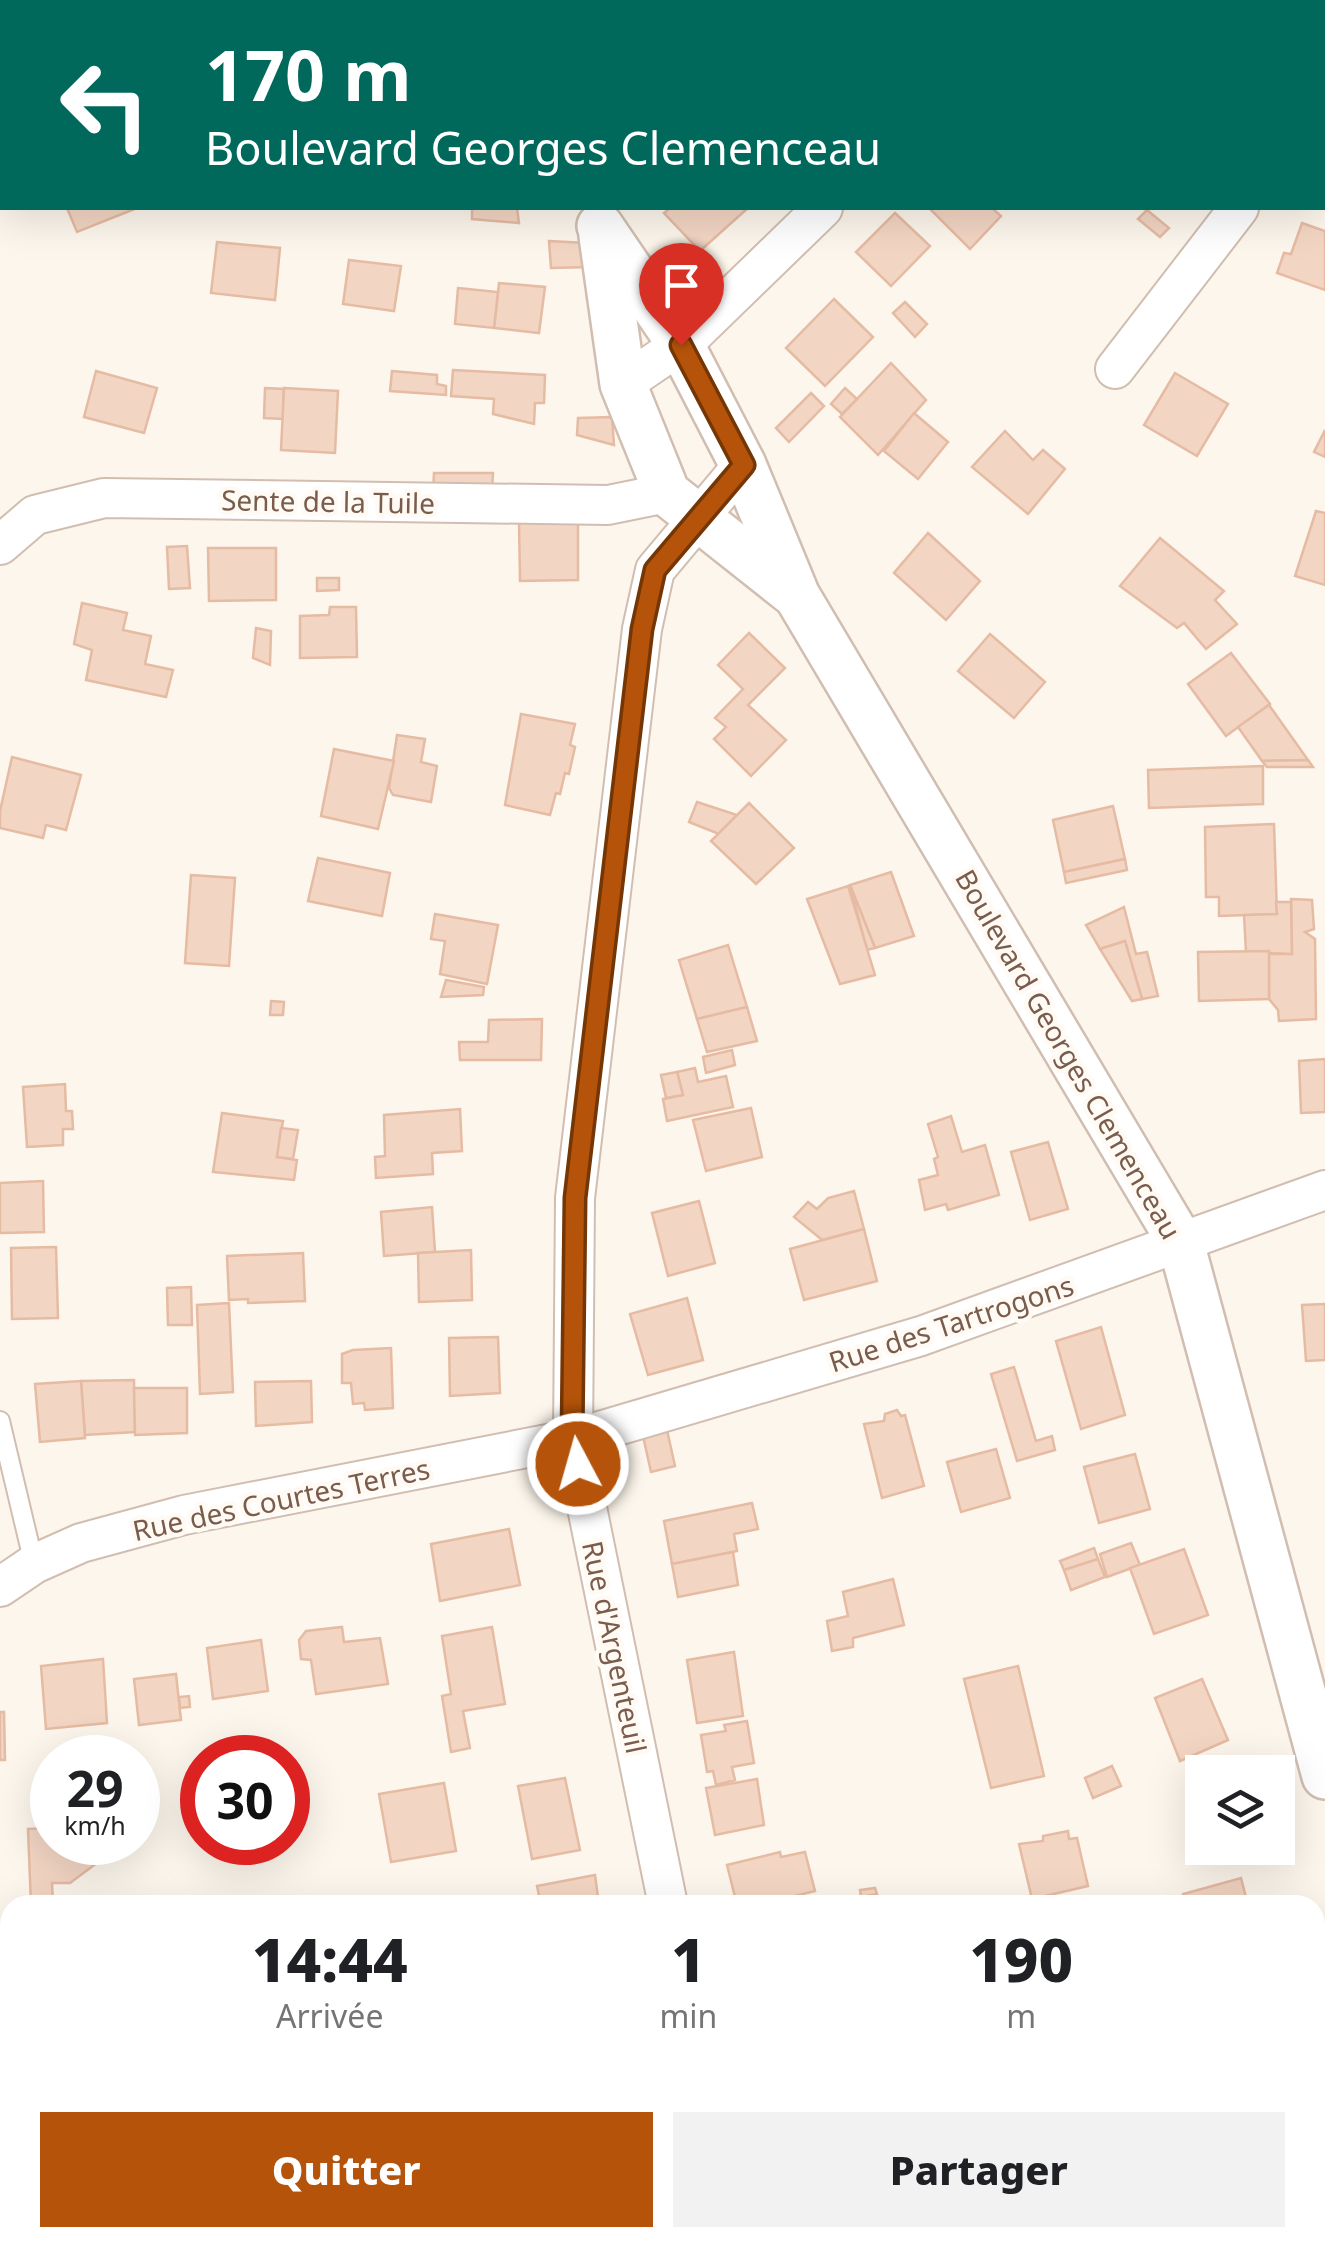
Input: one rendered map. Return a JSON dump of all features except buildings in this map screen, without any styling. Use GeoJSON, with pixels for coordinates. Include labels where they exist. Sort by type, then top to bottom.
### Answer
{"type":"FeatureCollection","features":[{"type":"Feature","properties":{"kind":"street"},"geometry":{"type":"LineString","coordinates":[[623,384],[681,345],[821,210]]}},
{"type":"Feature","properties":{"kind":"street"},"geometry":{"type":"LineString","coordinates":[[1116,369],[1236,210]]}},
{"type":"Feature","properties":{"kind":"street","name":"Boulevard Georges Clemenceau"},"geometry":{"type":"LineString","coordinates":[[597,217],[681,345],[744,465],[797,596],[1166,1248],[1325,1776]]}},
{"type":"Feature","properties":{"kind":"street","name":"Boulevard Georges Clemenceau"},"geometry":{"type":"LineString","coordinates":[[597,217],[623,384],[683,505],[797,596]]}},
{"type":"Feature","properties":{"kind":"street","name":"Rue d'Argenteuil"},"geometry":{"type":"LineString","coordinates":[[666,1895],[572,1439],[575,1198],[642,629],[655,570],[683,505],[744,465]]}},
{"type":"Feature","properties":{"kind":"street","name":"Sente de la Tuile"},"geometry":{"type":"LineString","coordinates":[[0,544],[35,515],[104,498],[683,505]]}},
{"type":"Feature","properties":{"kind":"street","name":"Rue des Tartrogons"},"geometry":{"type":"LineString","coordinates":[[572,1439],[921,1336],[1325,1190]]}},
{"type":"Feature","properties":{"kind":"street","name":"Rue des Courtes Terres"},"geometry":{"type":"LineString","coordinates":[[0,1587],[34,1564],[82,1544],[184,1515],[572,1439]]}},
{"type":"Feature","properties":{"kind":"lane"},"geometry":{"type":"LineString","coordinates":[[0,1421],[34,1564]]}},
{"type":"Feature","properties":{"kind":"route"},"geometry":{"type":"LineString","coordinates":[[578,1464],[572,1439],[575,1198],[642,629],[655,570],[744,465],[681,345]]}}]}
